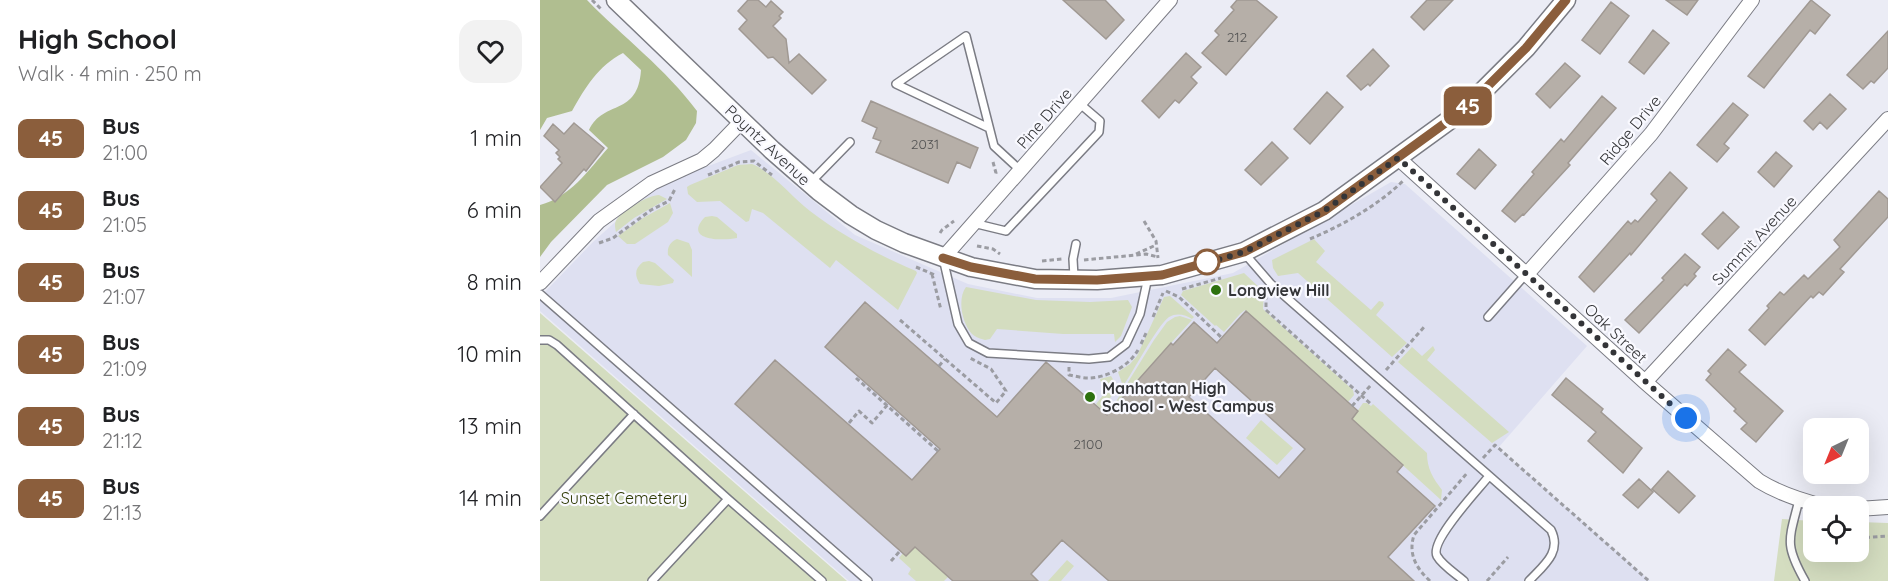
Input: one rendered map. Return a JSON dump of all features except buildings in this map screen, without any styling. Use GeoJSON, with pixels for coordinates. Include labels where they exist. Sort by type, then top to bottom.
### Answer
{"type":"FeatureCollection","features":[{"type":"Feature","properties":{"kind":"street","name":"Poyntz Avenue"},"geometry":{"type":"LineString","coordinates":[[616,0],[742,121],[810,183],[851,215],[904,243],[971,267],[1035,279],[1074,280],[1162,275],[1244,252],[1324,211],[1466,108],[1526,48],[1566,0]]}},
{"type":"Feature","properties":{"kind":"street","name":"Ridge Drive"},"geometry":{"type":"LineString","coordinates":[[1527,274],[1651,134],[1752,0]]}},
{"type":"Feature","properties":{"kind":"street","name":"Pine Drive"},"geometry":{"type":"LineString","coordinates":[[943,258],[1165,2]]}},
{"type":"Feature","properties":{"kind":"street","name":"Summit Avenue"},"geometry":{"type":"LineString","coordinates":[[1645,382],[1888,119]]}},
{"type":"Feature","properties":{"kind":"street"},"geometry":{"type":"LineString","coordinates":[[540,283],[599,221],[652,183],[702,160],[742,121]]}},
{"type":"Feature","properties":{"kind":"street","name":"Oak Street"},"geometry":{"type":"LineString","coordinates":[[1398,158],[1645,382],[1759,481],[1774,490],[1803,501]]}},
{"type":"Feature","properties":{"kind":"street"},"geometry":{"type":"LineString","coordinates":[[1869,508],[1888,507]]}},
{"type":"Feature","properties":{"kind":"lane"},"geometry":{"type":"LineString","coordinates":[[989,128],[896,84],[966,36],[989,128],[993,146],[1020,170]]}},
{"type":"Feature","properties":{"kind":"lane"},"geometry":{"type":"LineString","coordinates":[[973,223],[1006,231],[1099,132],[1100,121],[1079,103]]}},
{"type":"Feature","properties":{"kind":"lane"},"geometry":{"type":"LineString","coordinates":[[810,183],[850,142]]}},
{"type":"Feature","properties":{"kind":"lane"},"geometry":{"type":"LineString","coordinates":[[1074,280],[1073,259],[1076,244]]}},
{"type":"Feature","properties":{"kind":"lane"},"geometry":{"type":"LineString","coordinates":[[1244,252],[1270,284],[1551,530],[1556,541],[1554,551],[1529,581]]}},
{"type":"Feature","properties":{"kind":"lane"},"geometry":{"type":"LineString","coordinates":[[943,258],[958,324],[969,343],[988,353],[1089,359],[1109,357],[1126,344],[1140,314],[1148,277]]}},
{"type":"Feature","properties":{"kind":"lane"},"geometry":{"type":"LineString","coordinates":[[1488,317],[1527,274]]}},
{"type":"Feature","properties":{"kind":"lane"},"geometry":{"type":"LineString","coordinates":[[540,294],[868,581]]}},
{"type":"Feature","properties":{"kind":"lane"},"geometry":{"type":"LineString","coordinates":[[540,340],[549,340],[557,345],[728,500],[822,581]]}},
{"type":"Feature","properties":{"kind":"lane"},"geometry":{"type":"LineString","coordinates":[[540,516],[634,414]]}},
{"type":"Feature","properties":{"kind":"lane"},"geometry":{"type":"LineString","coordinates":[[1464,581],[1437,556],[1435,549],[1438,541],[1489,476]]}},
{"type":"Feature","properties":{"kind":"lane"},"geometry":{"type":"LineString","coordinates":[[652,581],[728,500]]}},
{"type":"Feature","properties":{"kind":"lane"},"geometry":{"type":"LineString","coordinates":[[1799,500],[1790,534],[1789,548],[1805,581]]}},
{"type":"Feature","properties":{"kind":"path"},"geometry":{"type":"LineString","coordinates":[[992,159],[996,172],[993,181]]}},
{"type":"Feature","properties":{"kind":"path"},"geometry":{"type":"LineString","coordinates":[[702,178],[739,162],[754,161]]}},
{"type":"Feature","properties":{"kind":"path"},"geometry":{"type":"LineString","coordinates":[[598,244],[613,238],[651,210],[669,201],[675,189],[684,185]]}},
{"type":"Feature","properties":{"kind":"path"},"geometry":{"type":"LineString","coordinates":[[940,233],[959,218]]}},
{"type":"Feature","properties":{"kind":"path"},"geometry":{"type":"LineString","coordinates":[[1144,221],[1156,245],[1158,258]]}},
{"type":"Feature","properties":{"kind":"path"},"geometry":{"type":"LineString","coordinates":[[1133,255],[1156,245]]}},
{"type":"Feature","properties":{"kind":"path"},"geometry":{"type":"LineString","coordinates":[[932,274],[943,317]]}},
{"type":"Feature","properties":{"kind":"path"},"geometry":{"type":"LineString","coordinates":[[1222,338],[1179,297],[1166,292],[1225,277]]}},
{"type":"Feature","properties":{"kind":"path"},"geometry":{"type":"LineString","coordinates":[[1265,290],[1266,310],[1371,404]]}},
{"type":"Feature","properties":{"kind":"path"},"geometry":{"type":"LineString","coordinates":[[900,320],[996,403],[1006,391],[991,369],[973,361],[965,354]]}},
{"type":"Feature","properties":{"kind":"path"},"geometry":{"type":"LineString","coordinates":[[1399,356],[1425,326]]}},
{"type":"Feature","properties":{"kind":"path"},"geometry":{"type":"LineString","coordinates":[[939,366],[945,359]]}},
{"type":"Feature","properties":{"kind":"path"},"geometry":{"type":"LineString","coordinates":[[856,378],[938,451]]}},
{"type":"Feature","properties":{"kind":"path"},"geometry":{"type":"LineString","coordinates":[[849,423],[859,411],[872,423],[888,405]]}},
{"type":"Feature","properties":{"kind":"path"},"geometry":{"type":"LineString","coordinates":[[1869,537],[1888,536]]}},
{"type":"Feature","properties":{"kind":"path"},"geometry":{"type":"LineString","coordinates":[[891,561],[900,551]]}},
{"type":"Feature","properties":{"kind":"path"},"geometry":{"type":"LineString","coordinates":[[1487,581],[1508,557]]}},
{"type":"Feature","properties":{"kind":"shaded area","name":"Manhattan High School - West Campus"},"geometry":{"type":"Polygon","coordinates":[[[751,150],[855,235],[968,284],[1037,298],[1111,298],[1233,273],[1391,182],[1405,184],[1587,346],[1498,448],[1650,581],[849,581],[540,311],[540,297],[593,242],[655,186],[751,150]]]}},
{"type":"Feature","properties":{"kind":"green space"},"geometry":{"type":"Polygon","coordinates":[[[540,0],[587,0],[658,67],[697,111],[696,123],[686,140],[663,157],[607,185],[551,242],[540,257],[540,205],[569,190],[608,148],[589,130],[595,120],[634,95],[639,85],[641,70],[623,53],[614,58],[587,86],[572,111],[547,118],[540,130],[540,0]]]}},
{"type":"Feature","properties":{"kind":"green space"},"geometry":{"type":"Polygon","coordinates":[[[752,164],[767,172],[810,211],[835,229],[874,252],[916,271],[898,310],[836,260],[830,268],[763,213],[752,209],[749,221],[746,222],[720,201],[697,202],[688,194],[687,187],[690,185],[738,165],[752,164]]]}},
{"type":"Feature","properties":{"kind":"green space"},"geometry":{"type":"Polygon","coordinates":[[[659,195],[667,199],[634,218],[616,232],[615,222],[620,215],[643,200],[659,195]]]}},
{"type":"Feature","properties":{"kind":"green space"},"geometry":{"type":"Polygon","coordinates":[[[670,203],[673,213],[668,222],[635,244],[627,244],[618,236],[643,218],[670,203]]]}},
{"type":"Feature","properties":{"kind":"green space"},"geometry":{"type":"Polygon","coordinates":[[[705,217],[717,217],[737,234],[737,238],[715,239],[701,235],[698,231],[699,225],[705,217]]]}},
{"type":"Feature","properties":{"kind":"green space"},"geometry":{"type":"Polygon","coordinates":[[[677,239],[689,243],[692,250],[692,277],[668,255],[670,245],[677,239]]]}},
{"type":"Feature","properties":{"kind":"green space"},"geometry":{"type":"Polygon","coordinates":[[[1314,239],[1325,251],[1316,262],[1371,310],[1379,301],[1383,302],[1384,305],[1376,315],[1407,343],[1392,357],[1298,273],[1278,276],[1273,268],[1272,260],[1314,239]]]}},
{"type":"Feature","properties":{"kind":"green space"},"geometry":{"type":"Polygon","coordinates":[[[643,262],[655,263],[674,280],[673,283],[659,286],[640,284],[636,275],[637,269],[643,262]]]}},
{"type":"Feature","properties":{"kind":"green space"},"geometry":{"type":"Polygon","coordinates":[[[1244,273],[1264,292],[1263,309],[1353,390],[1354,395],[1348,402],[1245,310],[1224,332],[1181,295],[1183,291],[1244,273]]]}},
{"type":"Feature","properties":{"kind":"green space"},"geometry":{"type":"Polygon","coordinates":[[[966,287],[1036,300],[1090,302],[1128,300],[1132,307],[1121,336],[1115,342],[1114,334],[1063,334],[997,329],[990,339],[985,340],[972,334],[963,317],[961,304],[966,287]]]}},
{"type":"Feature","properties":{"kind":"green space"},"geometry":{"type":"Polygon","coordinates":[[[1170,296],[1194,317],[1192,319],[1178,314],[1169,317],[1158,330],[1123,386],[1118,372],[1137,356],[1164,297],[1170,296]]]}},
{"type":"Feature","properties":{"kind":"green space","name":"Sunset Cemetery"},"geometry":{"type":"Polygon","coordinates":[[[540,313],[847,581],[540,581],[540,313]]]}},
{"type":"Feature","properties":{"kind":"green space"},"geometry":{"type":"Polygon","coordinates":[[[1180,316],[1192,320],[1112,408],[1167,322],[1180,316]]]}},
{"type":"Feature","properties":{"kind":"green space"},"geometry":{"type":"Polygon","coordinates":[[[1433,346],[1435,350],[1427,360],[1509,432],[1492,443],[1398,362],[1412,347],[1422,356],[1433,346]]]}},
{"type":"Feature","properties":{"kind":"green space"},"geometry":{"type":"Polygon","coordinates":[[[1111,376],[1117,386],[1103,411],[1096,404],[1104,394],[1100,379],[1111,376]]]}},
{"type":"Feature","properties":{"kind":"green space"},"geometry":{"type":"Polygon","coordinates":[[[1363,403],[1371,406],[1373,404],[1427,453],[1431,473],[1442,490],[1441,500],[1352,419],[1363,403]]]}},
{"type":"Feature","properties":{"kind":"green space"},"geometry":{"type":"Polygon","coordinates":[[[1261,420],[1293,448],[1277,465],[1246,438],[1261,420]]]}},
{"type":"Feature","properties":{"kind":"green space"},"geometry":{"type":"Polygon","coordinates":[[[1782,519],[1803,520],[1803,562],[1869,562],[1869,522],[1888,523],[1888,581],[1774,581],[1782,519]]]}},
{"type":"Feature","properties":{"kind":"green space"},"geometry":{"type":"Polygon","coordinates":[[[915,547],[948,577],[944,581],[916,581],[908,574],[911,569],[899,558],[903,553],[906,556],[915,547]]]}},
{"type":"Feature","properties":{"kind":"green space"},"geometry":{"type":"Polygon","coordinates":[[[1067,560],[1074,566],[1061,581],[1048,581],[1067,560]]]}},
{"type":"Feature","properties":{"kind":"bus line","name":"45"},"geometry":{"type":"LineString","coordinates":[[943,258],[971,267],[1035,279],[1097,280],[1162,275],[1244,252],[1324,211],[1466,108],[1526,48],[1566,0]]}},
{"type":"Feature","properties":{"kind":"place","name":"Longview Hill"},"geometry":{"type":"Point","coordinates":[1216,290]}},
{"type":"Feature","properties":{"kind":"place","name":"Manhattan High School - West Campus"},"geometry":{"type":"Point","coordinates":[1090,397]}},
{"type":"Feature","properties":{"kind":"route"},"geometry":{"type":"LineString","coordinates":[[1207,262],[1203,264],[1244,252],[1324,211],[1398,158],[1686,418]]}}]}
